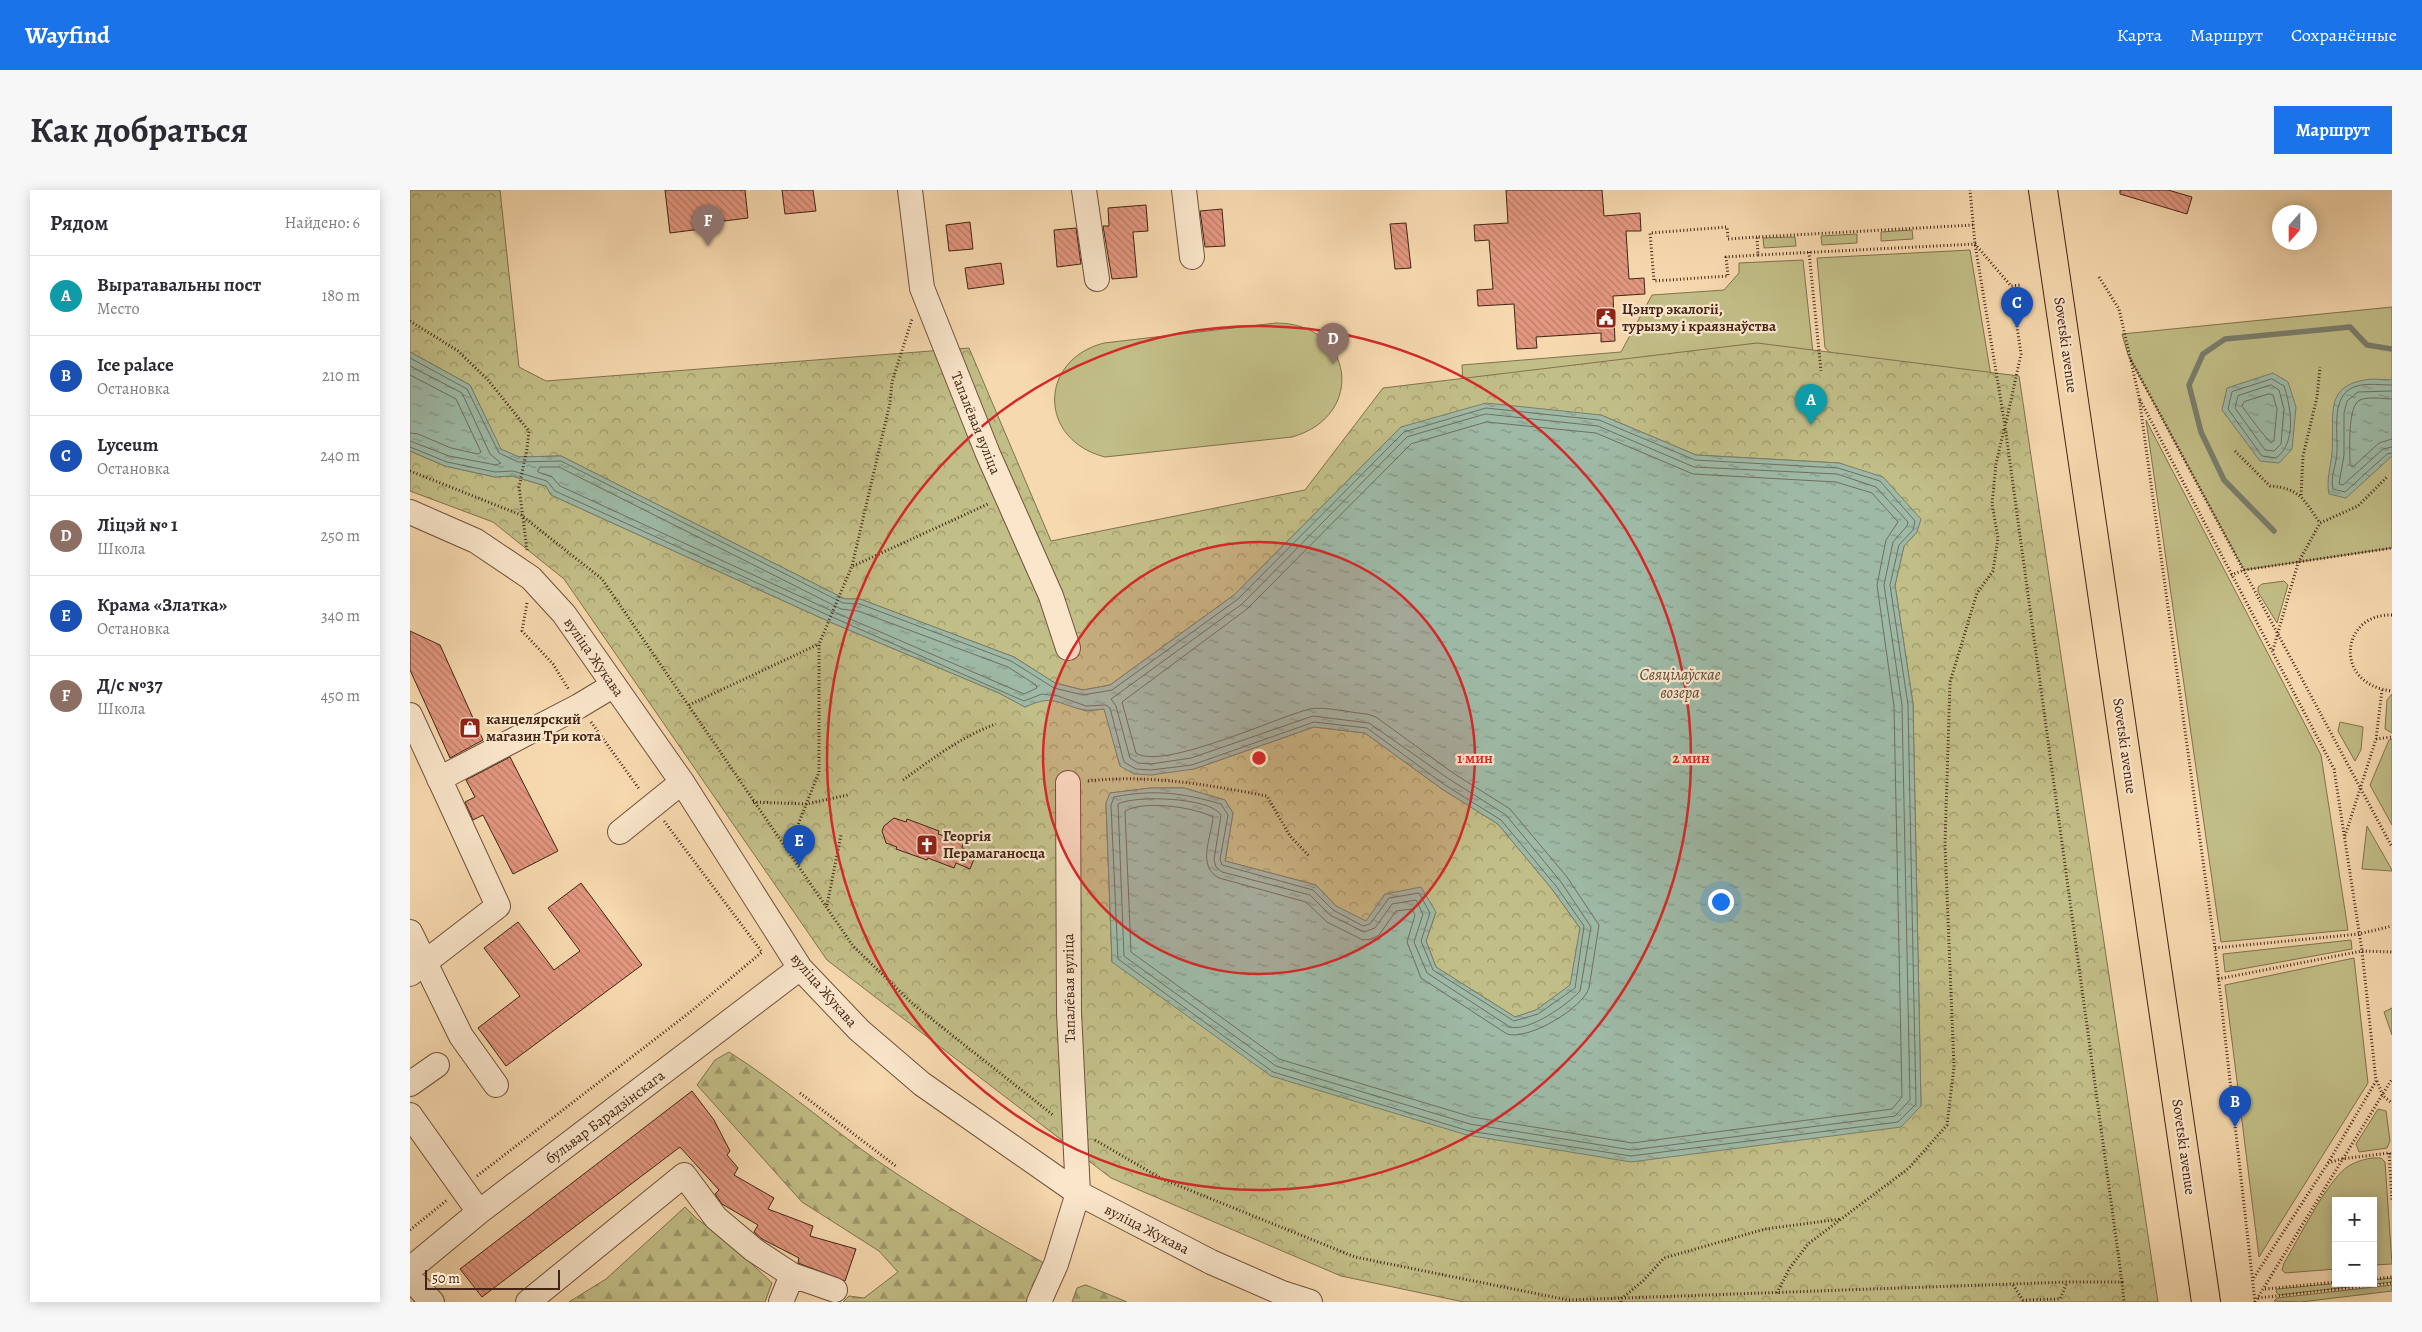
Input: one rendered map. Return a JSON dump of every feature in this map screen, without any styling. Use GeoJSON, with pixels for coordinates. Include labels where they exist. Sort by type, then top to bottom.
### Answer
{"type":"FeatureCollection","features":[{"type":"Feature","properties":{"kind":"main road","name":"Sovetski avenue"},"geometry":{"type":"LineString","coordinates":[[2043,190],[2206,1302]]}},
{"type":"Feature","properties":{"kind":"street","name":"Тапалёвая вуліца"},"geometry":{"type":"LineString","coordinates":[[910,190],[922,288],[1007,495],[1051,596],[1068,648]]}},
{"type":"Feature","properties":{"kind":"street"},"geometry":{"type":"LineString","coordinates":[[1084,190],[1097,279]]}},
{"type":"Feature","properties":{"kind":"street"},"geometry":{"type":"LineString","coordinates":[[1184,190],[1192,257]]}},
{"type":"Feature","properties":{"kind":"street","name":"вуліца Жукава"},"geometry":{"type":"LineString","coordinates":[[410,512],[476,542],[532,578],[564,614],[682,782],[800,968],[859,1030],[922,1084],[1078,1193],[1211,1262],[1282,1293],[1310,1302]]}},
{"type":"Feature","properties":{"kind":"street"},"geometry":{"type":"LineString","coordinates":[[439,779],[579,706],[614,685]]}},
{"type":"Feature","properties":{"kind":"street"},"geometry":{"type":"LineString","coordinates":[[410,715],[498,906],[417,969]]}},
{"type":"Feature","properties":{"kind":"street"},"geometry":{"type":"LineString","coordinates":[[620,832],[682,782]]}},
{"type":"Feature","properties":{"kind":"street","name":"Тапалёвая вуліца"},"geometry":{"type":"LineString","coordinates":[[1039,1302],[1056,1264],[1078,1193],[1069,1013],[1068,783]]}},
{"type":"Feature","properties":{"kind":"street"},"geometry":{"type":"LineString","coordinates":[[410,932],[417,969],[496,1085]]}},
{"type":"Feature","properties":{"kind":"street","name":"бульвар Барадзінскага"},"geometry":{"type":"LineString","coordinates":[[410,1269],[479,1212],[800,968]]}},
{"type":"Feature","properties":{"kind":"street"},"geometry":{"type":"LineString","coordinates":[[410,1084],[437,1065]]}},
{"type":"Feature","properties":{"kind":"street"},"geometry":{"type":"LineString","coordinates":[[410,1115],[479,1212]]}},
{"type":"Feature","properties":{"kind":"street"},"geometry":{"type":"LineString","coordinates":[[528,1302],[684,1175],[716,1218],[754,1250],[792,1275],[835,1290]]}},
{"type":"Feature","properties":{"kind":"street"},"geometry":{"type":"LineString","coordinates":[[781,1302],[792,1275]]}},
{"type":"Feature","properties":{"kind":"street"},"geometry":{"type":"LineString","coordinates":[[410,1278],[432,1302]]}},
{"type":"Feature","properties":{"kind":"path"},"geometry":{"type":"LineString","coordinates":[[1970,190],[1975,244],[2005,426],[2124,1302]]}},
{"type":"Feature","properties":{"kind":"path"},"geometry":{"type":"LineString","coordinates":[[1973,225],[1728,239],[1727,227],[1650,233],[1654,281],[1728,276],[1726,257],[1975,244]]}},
{"type":"Feature","properties":{"kind":"path"},"geometry":{"type":"LineString","coordinates":[[1757,237],[1758,255]]}},
{"type":"Feature","properties":{"kind":"path"},"geometry":{"type":"LineString","coordinates":[[1777,1293],[1789,1269],[1808,1244],[1909,1168],[1947,1126],[1954,1067],[1944,844],[1950,682],[1977,592],[1993,571],[1998,538],[1992,504],[1996,464],[2021,354],[2011,286],[1975,244]]}},
{"type":"Feature","properties":{"kind":"path"},"geometry":{"type":"LineString","coordinates":[[1809,252],[1821,371]]}},
{"type":"Feature","properties":{"kind":"path"},"geometry":{"type":"LineString","coordinates":[[2099,277],[2119,309],[2138,397],[2215,948],[2255,1302],[2392,1079]]}},
{"type":"Feature","properties":{"kind":"path"},"geometry":{"type":"LineString","coordinates":[[2011,286],[2020,285]]}},
{"type":"Feature","properties":{"kind":"path"},"geometry":{"type":"LineString","coordinates":[[788,850],[820,772],[819,644],[852,566],[890,403],[892,382],[922,288]]}},
{"type":"Feature","properties":{"kind":"path"},"geometry":{"type":"LineString","coordinates":[[410,321],[458,351],[488,380],[529,431],[519,487]]}},
{"type":"Feature","properties":{"kind":"path"},"geometry":{"type":"LineString","coordinates":[[2128,355],[2392,847]]}},
{"type":"Feature","properties":{"kind":"path"},"geometry":{"type":"LineString","coordinates":[[2300,495],[2303,456],[2317,397],[2320,368]]}},
{"type":"Feature","properties":{"kind":"path"},"geometry":{"type":"LineString","coordinates":[[2138,397],[2334,769],[2362,951],[2376,1081],[2383,1096],[2392,1103]]}},
{"type":"Feature","properties":{"kind":"path"},"geometry":{"type":"LineString","coordinates":[[2235,451],[2270,486],[2286,487],[2300,495],[2320,523]]}},
{"type":"Feature","properties":{"kind":"path"},"geometry":{"type":"LineString","coordinates":[[410,471],[521,515],[602,579],[853,946],[914,1005],[1046,1111],[1162,1179],[1355,1258],[1568,1300],[1621,1300],[2067,1282],[2122,1282]]}},
{"type":"Feature","properties":{"kind":"path"},"geometry":{"type":"LineString","coordinates":[[2272,651],[2298,563],[2320,523],[2358,506],[2388,476]]}},
{"type":"Feature","properties":{"kind":"path"},"geometry":{"type":"LineString","coordinates":[[852,566],[1007,495]]}},
{"type":"Feature","properties":{"kind":"path"},"geometry":{"type":"LineString","coordinates":[[2231,575],[2244,570],[2392,548]]}},
{"type":"Feature","properties":{"kind":"path"},"geometry":{"type":"LineString","coordinates":[[2392,615],[2382,615],[2366,621],[2355,634],[2350,647],[2351,661],[2356,674],[2366,684],[2382,690],[2392,691]]}},
{"type":"Feature","properties":{"kind":"path"},"geometry":{"type":"LineString","coordinates":[[689,706],[819,644]]}},
{"type":"Feature","properties":{"kind":"path"},"geometry":{"type":"LineString","coordinates":[[2345,836],[2376,739],[2382,690]]}},
{"type":"Feature","properties":{"kind":"path"},"geometry":{"type":"LineString","coordinates":[[903,780],[948,749],[982,729],[996,724]]}},
{"type":"Feature","properties":{"kind":"path"},"geometry":{"type":"LineString","coordinates":[[2376,739],[2392,737]]}},
{"type":"Feature","properties":{"kind":"path"},"geometry":{"type":"LineString","coordinates":[[1068,783],[1121,779],[1209,785],[1267,796],[1290,836],[1309,856]]}},
{"type":"Feature","properties":{"kind":"path"},"geometry":{"type":"LineString","coordinates":[[753,802],[806,804],[848,795]]}},
{"type":"Feature","properties":{"kind":"path"},"geometry":{"type":"LineString","coordinates":[[827,906],[841,835]]}},
{"type":"Feature","properties":{"kind":"path"},"geometry":{"type":"LineString","coordinates":[[2215,948],[2359,934],[2392,926]]}},
{"type":"Feature","properties":{"kind":"path"},"geometry":{"type":"LineString","coordinates":[[2218,979],[2362,951],[2392,952]]}},
{"type":"Feature","properties":{"kind":"path"},"geometry":{"type":"LineString","coordinates":[[410,1230],[689,1013],[762,952]]}},
{"type":"Feature","properties":{"kind":"path"},"geometry":{"type":"LineString","coordinates":[[2253,1280],[2328,1163],[2376,1081]]}},
{"type":"Feature","properties":{"kind":"path"},"geometry":{"type":"LineString","coordinates":[[800,1093],[897,1166]]}},
{"type":"Feature","properties":{"kind":"path"},"geometry":{"type":"LineString","coordinates":[[2328,1163],[2342,1159],[2390,1154],[2392,1200]]}},
{"type":"Feature","properties":{"kind":"path"},"geometry":{"type":"LineString","coordinates":[[1621,1300],[1643,1281],[1664,1258],[1765,1228],[1841,1220]]}},
{"type":"Feature","properties":{"kind":"path"},"geometry":{"type":"LineString","coordinates":[[2377,1278],[2392,1277]]}},
{"type":"Feature","properties":{"kind":"path"},"geometry":{"type":"LineString","coordinates":[[2012,1284],[2023,1300],[2060,1299],[2067,1282]]}},
{"type":"Feature","properties":{"kind":"path"},"geometry":{"type":"LineString","coordinates":[[2264,1289],[2332,1282]]}},
{"type":"Feature","properties":{"kind":"path"},"geometry":{"type":"LineString","coordinates":[[2258,1298],[2392,1283]]}},
{"type":"Feature","properties":{"kind":"green space"},"geometry":{"type":"Polygon","coordinates":[[[410,190],[500,190],[519,367],[546,381],[969,348],[1051,541],[1305,490],[1383,388],[1757,343],[2019,376],[2158,1302],[1464,1302],[1341,1276],[1111,1178],[827,960],[564,579],[493,522],[410,491],[410,451],[445,466],[495,477],[512,476],[546,486],[551,495],[830,622],[999,693],[1025,707],[1042,699],[1056,701],[1086,711],[1105,709],[1120,766],[1194,769],[1314,727],[1365,733],[1442,789],[1498,824],[1552,889],[1580,928],[1571,985],[1536,1010],[1515,1017],[1436,967],[1426,941],[1436,912],[1385,894],[1366,922],[1336,906],[1316,885],[1225,861],[1233,813],[1225,800],[1184,788],[1151,788],[1110,793],[1106,804],[1112,962],[1921,1106],[1913,704],[1895,585],[1904,546],[1917,532],[1839,463],[1696,455],[1601,415],[1401,427],[1234,595],[1110,685],[1083,690],[1055,683],[1014,657],[860,599],[845,599],[561,456],[519,457],[500,449],[470,385],[410,352],[410,190]]]}},
{"type":"Feature","properties":{"kind":"green space"},"geometry":{"type":"Polygon","coordinates":[[[1912,230],[1913,239],[1881,241],[1881,232],[1912,230]]]}},
{"type":"Feature","properties":{"kind":"green space"},"geometry":{"type":"Polygon","coordinates":[[[1857,234],[1857,243],[1822,245],[1821,236],[1857,234]]]}},
{"type":"Feature","properties":{"kind":"green space"},"geometry":{"type":"Polygon","coordinates":[[[1795,237],[1796,246],[1764,248],[1763,238],[1795,237]]]}},
{"type":"Feature","properties":{"kind":"green space"},"geometry":{"type":"Polygon","coordinates":[[[1970,250],[1998,418],[1843,364],[1825,348],[1817,258],[1970,250]]]}},
{"type":"Feature","properties":{"kind":"green space"},"geometry":{"type":"Polygon","coordinates":[[[1803,260],[1813,353],[1463,385],[1462,365],[1621,352],[1652,295],[1724,290],[1739,273],[1739,263],[1803,260]]]}},
{"type":"Feature","properties":{"kind":"green space"},"geometry":{"type":"Polygon","coordinates":[[[2392,307],[2392,548],[2244,570],[2128,355],[2122,334],[2392,307]]]}},
{"type":"Feature","properties":{"kind":"green space"},"geometry":{"type":"Polygon","coordinates":[[[1276,323],[1302,327],[1322,338],[1335,354],[1341,372],[1340,392],[1332,410],[1316,426],[1292,437],[1105,457],[1083,448],[1067,434],[1058,418],[1055,400],[1058,382],[1067,366],[1082,352],[1104,343],[1276,323]]]}},
{"type":"Feature","properties":{"kind":"green space"},"geometry":{"type":"Polygon","coordinates":[[[2146,420],[2321,755],[2348,930],[2221,942],[2146,420]]]}},
{"type":"Feature","properties":{"kind":"green space"},"geometry":{"type":"Polygon","coordinates":[[[2284,581],[2288,585],[2277,623],[2258,592],[2258,587],[2262,584],[2284,581]]]}},
{"type":"Feature","properties":{"kind":"green space"},"geometry":{"type":"Polygon","coordinates":[[[2392,694],[2392,733],[2385,729],[2387,700],[2392,694]]]}},
{"type":"Feature","properties":{"kind":"green space"},"geometry":{"type":"Polygon","coordinates":[[[2340,722],[2363,727],[2361,750],[2355,761],[2338,731],[2340,722]]]}},
{"type":"Feature","properties":{"kind":"green space"},"geometry":{"type":"Polygon","coordinates":[[[2392,739],[2392,825],[2370,785],[2389,740],[2392,739]]]}},
{"type":"Feature","properties":{"kind":"green space"},"geometry":{"type":"Polygon","coordinates":[[[2367,826],[2392,870],[2392,871],[2362,869],[2367,826]]]}},
{"type":"Feature","properties":{"kind":"green space"},"geometry":{"type":"Polygon","coordinates":[[[2351,940],[2352,949],[2225,972],[2223,954],[2351,940]]]}},
{"type":"Feature","properties":{"kind":"green space"},"geometry":{"type":"Polygon","coordinates":[[[2354,958],[2368,1083],[2259,1257],[2225,985],[2354,958]]]}},
{"type":"Feature","properties":{"kind":"green space"},"geometry":{"type":"Polygon","coordinates":[[[2392,1008],[2392,1035],[2384,1012],[2392,1008]]]}},
{"type":"Feature","properties":{"kind":"green space"},"geometry":{"type":"Polygon","coordinates":[[[729,1052],[882,1164],[1008,1243],[1051,1267],[1034,1302],[843,1302],[849,1296],[864,1298],[898,1272],[879,1251],[802,1202],[697,1085],[715,1060],[729,1052]]]}},
{"type":"Feature","properties":{"kind":"green space"},"geometry":{"type":"Polygon","coordinates":[[[2378,1109],[2386,1111],[2390,1141],[2387,1148],[2359,1152],[2356,1144],[2378,1109]]]}},
{"type":"Feature","properties":{"kind":"green space"},"geometry":{"type":"Polygon","coordinates":[[[2371,1158],[2381,1158],[2385,1162],[2392,1264],[2377,1265],[2377,1197],[2332,1197],[2332,1269],[2285,1273],[2282,1270],[2284,1263],[2330,1186],[2346,1168],[2371,1158]]]}},
{"type":"Feature","properties":{"kind":"green space"},"geometry":{"type":"Polygon","coordinates":[[[685,1207],[696,1218],[735,1248],[772,1283],[765,1302],[569,1302],[606,1279],[685,1207]]]}},
{"type":"Feature","properties":{"kind":"green space"},"geometry":{"type":"Polygon","coordinates":[[[2392,1278],[2392,1282],[2377,1284],[2377,1280],[2392,1278]]]}},
{"type":"Feature","properties":{"kind":"green space"},"geometry":{"type":"Polygon","coordinates":[[[2332,1284],[2332,1287],[2349,1287],[2279,1295],[2276,1292],[2277,1289],[2332,1284]]]}},
{"type":"Feature","properties":{"kind":"green space"},"geometry":{"type":"Polygon","coordinates":[[[1086,1285],[1127,1302],[1072,1302],[1077,1288],[1086,1285]]]}},
{"type":"Feature","properties":{"kind":"green space"},"geometry":{"type":"Polygon","coordinates":[[[2392,1285],[2392,1291],[2301,1302],[2274,1301],[2277,1298],[2392,1285]]]}},
{"type":"Feature","properties":{"kind":"water","name":"Свяцілаўскае возера"},"geometry":{"type":"Polygon","coordinates":[[[410,352],[470,385],[501,449],[519,457],[561,456],[845,599],[860,599],[1014,657],[1055,683],[1083,690],[1110,685],[1234,595],[1401,427],[1486,403],[1601,415],[1696,455],[1839,463],[1883,477],[1921,519],[1917,532],[1904,546],[1895,585],[1913,704],[1921,1106],[1901,1127],[1631,1162],[1467,1135],[1271,1076],[1112,962],[1106,803],[1110,793],[1151,788],[1184,788],[1225,800],[1233,813],[1225,861],[1316,885],[1336,906],[1366,921],[1385,894],[1421,887],[1436,912],[1426,941],[1436,967],[1515,1017],[1536,1010],[1570,985],[1580,928],[1552,889],[1498,824],[1442,789],[1365,733],[1314,727],[1194,769],[1151,775],[1134,774],[1120,766],[1104,709],[1085,710],[1050,700],[1025,707],[999,693],[830,622],[551,495],[546,486],[512,476],[495,477],[445,466],[410,451],[410,352]]]}},
{"type":"Feature","properties":{"kind":"water"},"geometry":{"type":"Polygon","coordinates":[[[2273,373],[2288,382],[2296,407],[2292,449],[2279,463],[2260,461],[2222,410],[2227,388],[2273,373]]]}},
{"type":"Feature","properties":{"kind":"water"},"geometry":{"type":"Polygon","coordinates":[[[2372,379],[2392,380],[2392,456],[2346,498],[2329,494],[2328,483],[2332,452],[2334,403],[2338,394],[2345,387],[2356,382],[2372,379]]]}},
{"type":"Feature","properties":{"kind":"building"},"geometry":{"type":"Polygon","coordinates":[[[665,190],[745,190],[748,218],[700,224],[701,229],[670,233],[665,190]]]}},
{"type":"Feature","properties":{"kind":"building"},"geometry":{"type":"Polygon","coordinates":[[[782,190],[813,190],[816,211],[785,214],[782,190]]]}},
{"type":"Feature","properties":{"kind":"building"},"geometry":{"type":"Polygon","coordinates":[[[1506,190],[1602,190],[1604,216],[1640,213],[1641,231],[1626,231],[1629,279],[1644,278],[1645,294],[1613,296],[1615,341],[1601,342],[1601,333],[1536,337],[1537,348],[1517,349],[1514,304],[1478,306],[1477,290],[1493,289],[1489,240],[1475,241],[1474,225],[1508,223],[1506,190]]]}},
{"type":"Feature","properties":{"kind":"building"},"geometry":{"type":"Polygon","coordinates":[[[2120,190],[2168,190],[2192,197],[2187,214],[2120,194],[2120,190]]]}},
{"type":"Feature","properties":{"kind":"building"},"geometry":{"type":"Polygon","coordinates":[[[1146,205],[1148,231],[1133,232],[1137,277],[1112,279],[1103,226],[1109,226],[1108,208],[1146,205]]]}},
{"type":"Feature","properties":{"kind":"building"},"geometry":{"type":"Polygon","coordinates":[[[1222,209],[1225,246],[1205,247],[1200,211],[1222,209]]]}},
{"type":"Feature","properties":{"kind":"building"},"geometry":{"type":"Polygon","coordinates":[[[970,222],[973,249],[949,251],[946,225],[970,222]]]}},
{"type":"Feature","properties":{"kind":"building"},"geometry":{"type":"Polygon","coordinates":[[[1406,223],[1411,268],[1395,269],[1390,224],[1406,223]]]}},
{"type":"Feature","properties":{"kind":"building"},"geometry":{"type":"Polygon","coordinates":[[[1076,228],[1081,264],[1057,267],[1054,230],[1076,228]]]}},
{"type":"Feature","properties":{"kind":"building"},"geometry":{"type":"Polygon","coordinates":[[[1001,263],[1004,284],[968,289],[965,268],[1001,263]]]}},
{"type":"Feature","properties":{"kind":"building"},"geometry":{"type":"Polygon","coordinates":[[[410,631],[440,645],[483,740],[450,758],[410,670],[410,631]]]}},
{"type":"Feature","properties":{"kind":"building"},"geometry":{"type":"Polygon","coordinates":[[[510,757],[558,851],[513,874],[483,815],[473,820],[465,802],[475,797],[466,780],[510,757]]]}},
{"type":"Feature","properties":{"kind":"building","name":"Георгія Перамаганосца"},"geometry":{"type":"Polygon","coordinates":[[[894,818],[906,822],[907,819],[939,831],[938,834],[963,843],[962,848],[976,854],[970,869],[956,863],[954,868],[928,858],[927,860],[896,849],[897,847],[886,843],[882,831],[884,826],[894,818]]]}},
{"type":"Feature","properties":{"kind":"building"},"geometry":{"type":"Polygon","coordinates":[[[581,883],[642,965],[506,1066],[478,1028],[520,996],[484,948],[518,922],[554,970],[580,951],[548,908],[581,883]]]}},
{"type":"Feature","properties":{"kind":"building"},"geometry":{"type":"Polygon","coordinates":[[[692,1091],[714,1120],[730,1151],[727,1155],[738,1168],[734,1175],[774,1198],[768,1209],[813,1226],[810,1236],[856,1249],[845,1281],[798,1263],[799,1258],[762,1239],[754,1232],[758,1225],[722,1204],[715,1194],[719,1190],[680,1147],[482,1297],[460,1269],[692,1091]]]}},
{"type":"Feature","properties":{"kind":"waterway"},"geometry":{"type":"LineString","coordinates":[[2274,531],[2224,480],[2201,432],[2189,385],[2203,354],[2225,339],[2350,327],[2367,345],[2392,349]]}},
{"type":"Feature","properties":{"kind":"place","name":"Д/с №37"},"geometry":{"type":"Point","coordinates":[708,246]}},
{"type":"Feature","properties":{"kind":"place","name":"Цэнтр экалогіі, турызму і краязнаўства"},"geometry":{"type":"Point","coordinates":[1606,318]}},
{"type":"Feature","properties":{"kind":"place","name":"Lyceum"},"geometry":{"type":"Point","coordinates":[2017,328]}},
{"type":"Feature","properties":{"kind":"place","name":"Ліцэй № 1"},"geometry":{"type":"Point","coordinates":[1333,364]}},
{"type":"Feature","properties":{"kind":"place","name":"Выратавальны пост"},"geometry":{"type":"Point","coordinates":[1811,425]}},
{"type":"Feature","properties":{"kind":"place","name":"канцелярский магазин Три кота"},"geometry":{"type":"Point","coordinates":[470,728]}},
{"type":"Feature","properties":{"kind":"place","name":"Георгія Перамаганосца"},"geometry":{"type":"Point","coordinates":[927,845]}},
{"type":"Feature","properties":{"kind":"place","name":"Крама «Златка»"},"geometry":{"type":"Point","coordinates":[799,866]}},
{"type":"Feature","properties":{"kind":"place","name":"Ice palace"},"geometry":{"type":"Point","coordinates":[2235,1127]}}]}
